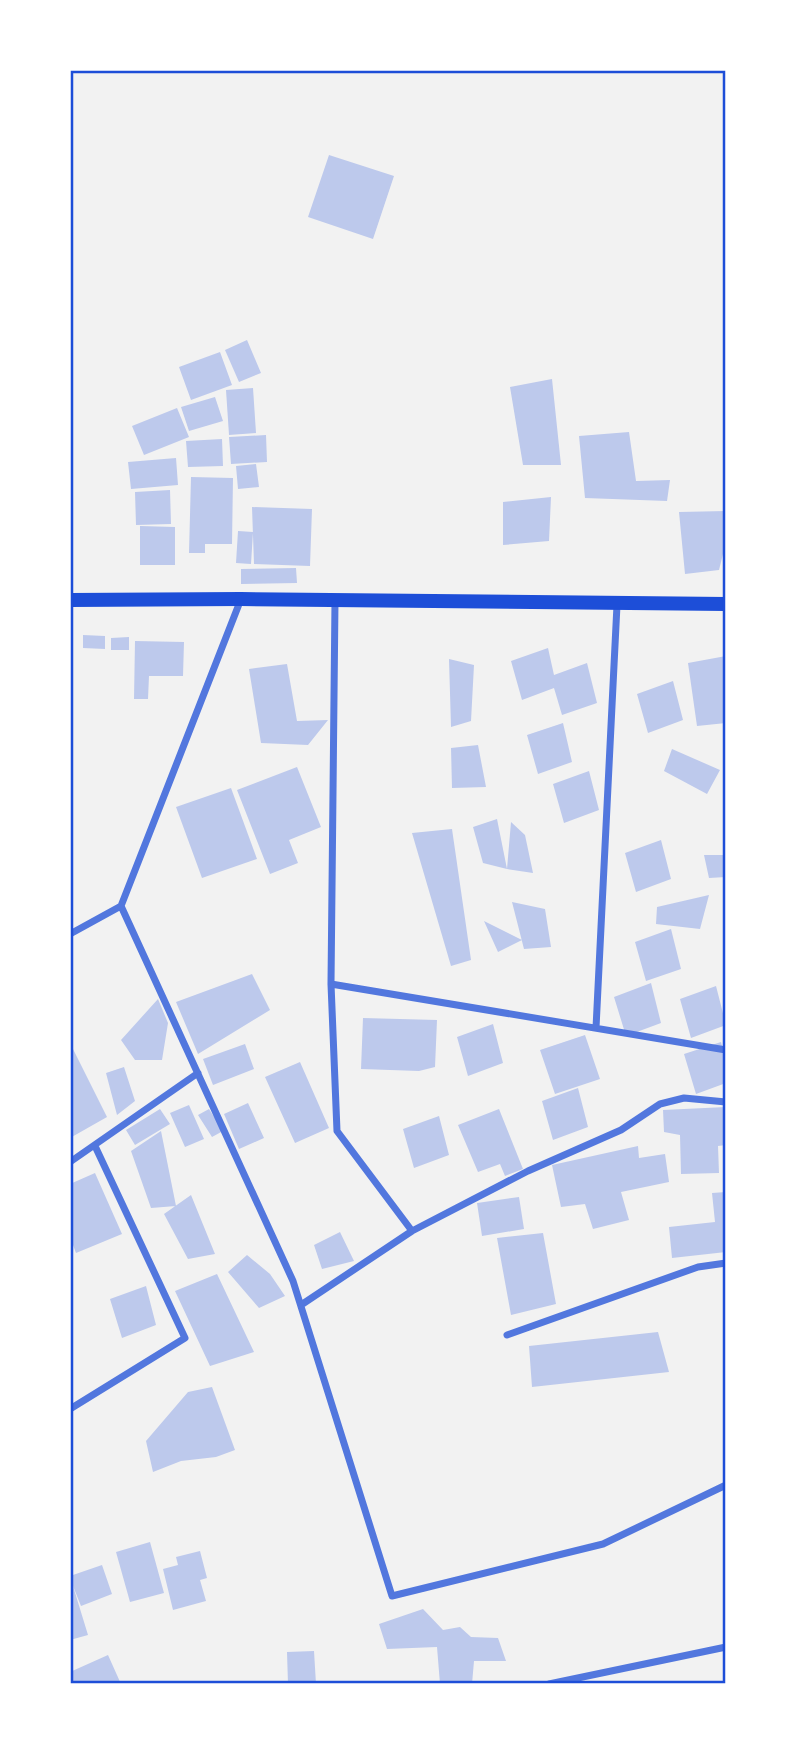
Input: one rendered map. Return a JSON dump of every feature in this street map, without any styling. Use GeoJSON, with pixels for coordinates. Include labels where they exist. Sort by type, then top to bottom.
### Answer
{"type":"FeatureCollection","features":[{"type":"Feature","properties":{"kind":"main road"},"geometry":{"type":"LineString","coordinates":[[70,600],[726,604]]}},
{"type":"Feature","properties":{"kind":"street"},"geometry":{"type":"LineString","coordinates":[[70,934],[121,906],[241,599]]}},
{"type":"Feature","properties":{"kind":"street"},"geometry":{"type":"LineString","coordinates":[[335,601],[331,984],[337,1131],[412,1231]]}},
{"type":"Feature","properties":{"kind":"street"},"geometry":{"type":"LineString","coordinates":[[596,1028],[617,605]]}},
{"type":"Feature","properties":{"kind":"street"},"geometry":{"type":"LineString","coordinates":[[121,906],[293,1281],[392,1596],[603,1544],[726,1485]]}},
{"type":"Feature","properties":{"kind":"street"},"geometry":{"type":"LineString","coordinates":[[331,984],[726,1050]]}},
{"type":"Feature","properties":{"kind":"street"},"geometry":{"type":"LineString","coordinates":[[70,1162],[198,1073]]}},
{"type":"Feature","properties":{"kind":"street"},"geometry":{"type":"LineString","coordinates":[[301,1305],[412,1231],[528,1171],[621,1130],[660,1104],[684,1098],[726,1102]]}},
{"type":"Feature","properties":{"kind":"street"},"geometry":{"type":"LineString","coordinates":[[70,1409],[185,1338],[95,1146]]}},
{"type":"Feature","properties":{"kind":"street"},"geometry":{"type":"LineString","coordinates":[[507,1335],[698,1266],[726,1263]]}},
{"type":"Feature","properties":{"kind":"street"},"geometry":{"type":"LineString","coordinates":[[550,1684],[726,1647]]}},
{"type":"Feature","properties":{"kind":"building"},"geometry":{"type":"Polygon","coordinates":[[[329,155],[394,176],[373,239],[308,217],[329,155]]]}},
{"type":"Feature","properties":{"kind":"building"},"geometry":{"type":"Polygon","coordinates":[[[247,340],[261,373],[239,382],[225,350],[247,340]]]}},
{"type":"Feature","properties":{"kind":"building"},"geometry":{"type":"Polygon","coordinates":[[[220,352],[232,385],[191,400],[179,367],[220,352]]]}},
{"type":"Feature","properties":{"kind":"building"},"geometry":{"type":"Polygon","coordinates":[[[552,379],[561,465],[523,465],[510,387],[552,379]]]}},
{"type":"Feature","properties":{"kind":"building"},"geometry":{"type":"Polygon","coordinates":[[[253,388],[256,433],[229,435],[226,390],[253,388]]]}},
{"type":"Feature","properties":{"kind":"building"},"geometry":{"type":"Polygon","coordinates":[[[215,397],[223,421],[189,431],[181,407],[215,397]]]}},
{"type":"Feature","properties":{"kind":"building"},"geometry":{"type":"Polygon","coordinates":[[[177,408],[189,437],[144,455],[132,426],[177,408]]]}},
{"type":"Feature","properties":{"kind":"building"},"geometry":{"type":"Polygon","coordinates":[[[629,432],[636,481],[670,480],[667,501],[585,498],[579,436],[629,432]]]}},
{"type":"Feature","properties":{"kind":"building"},"geometry":{"type":"Polygon","coordinates":[[[266,435],[267,462],[231,464],[229,437],[266,435]]]}},
{"type":"Feature","properties":{"kind":"building"},"geometry":{"type":"Polygon","coordinates":[[[222,439],[223,466],[188,467],[186,441],[222,439]]]}},
{"type":"Feature","properties":{"kind":"building"},"geometry":{"type":"Polygon","coordinates":[[[176,458],[178,485],[131,489],[128,462],[176,458]]]}},
{"type":"Feature","properties":{"kind":"building"},"geometry":{"type":"Polygon","coordinates":[[[256,464],[259,487],[238,489],[236,466],[256,464]]]}},
{"type":"Feature","properties":{"kind":"building"},"geometry":{"type":"Polygon","coordinates":[[[191,477],[233,478],[232,544],[205,544],[205,553],[189,553],[191,477]]]}},
{"type":"Feature","properties":{"kind":"building"},"geometry":{"type":"Polygon","coordinates":[[[170,490],[171,524],[136,525],[135,492],[170,490]]]}},
{"type":"Feature","properties":{"kind":"building"},"geometry":{"type":"Polygon","coordinates":[[[551,497],[549,541],[503,545],[503,502],[551,497]]]}},
{"type":"Feature","properties":{"kind":"building"},"geometry":{"type":"Polygon","coordinates":[[[252,507],[312,509],[310,566],[254,564],[252,507]]]}},
{"type":"Feature","properties":{"kind":"building"},"geometry":{"type":"Polygon","coordinates":[[[726,511],[726,542],[719,570],[685,574],[679,512],[726,511]]]}},
{"type":"Feature","properties":{"kind":"building"},"geometry":{"type":"Polygon","coordinates":[[[140,526],[175,527],[175,565],[140,565],[140,526]]]}},
{"type":"Feature","properties":{"kind":"building"},"geometry":{"type":"Polygon","coordinates":[[[238,531],[253,532],[251,564],[236,563],[238,531]]]}},
{"type":"Feature","properties":{"kind":"building"},"geometry":{"type":"Polygon","coordinates":[[[296,568],[297,583],[241,584],[241,569],[296,568]]]}},
{"type":"Feature","properties":{"kind":"building"},"geometry":{"type":"Polygon","coordinates":[[[83,635],[105,636],[105,649],[83,648],[83,635]]]}},
{"type":"Feature","properties":{"kind":"building"},"geometry":{"type":"Polygon","coordinates":[[[129,637],[129,650],[111,650],[111,638],[129,637]]]}},
{"type":"Feature","properties":{"kind":"building"},"geometry":{"type":"Polygon","coordinates":[[[135,641],[184,642],[183,676],[149,676],[148,699],[134,699],[135,641]]]}},
{"type":"Feature","properties":{"kind":"building"},"geometry":{"type":"Polygon","coordinates":[[[548,648],[554,675],[587,663],[597,703],[562,715],[554,688],[522,700],[511,661],[548,648]]]}},
{"type":"Feature","properties":{"kind":"building"},"geometry":{"type":"Polygon","coordinates":[[[726,656],[726,723],[697,726],[688,663],[726,656]]]}},
{"type":"Feature","properties":{"kind":"building"},"geometry":{"type":"Polygon","coordinates":[[[449,659],[474,665],[471,721],[451,727],[449,659]]]}},
{"type":"Feature","properties":{"kind":"building"},"geometry":{"type":"Polygon","coordinates":[[[287,664],[297,721],[328,720],[308,745],[261,743],[249,669],[287,664]]]}},
{"type":"Feature","properties":{"kind":"building"},"geometry":{"type":"Polygon","coordinates":[[[673,681],[683,720],[648,733],[637,694],[673,681]]]}},
{"type":"Feature","properties":{"kind":"building"},"geometry":{"type":"Polygon","coordinates":[[[563,723],[572,762],[538,774],[527,735],[563,723]]]}},
{"type":"Feature","properties":{"kind":"building"},"geometry":{"type":"Polygon","coordinates":[[[478,745],[486,787],[452,788],[451,748],[478,745]]]}},
{"type":"Feature","properties":{"kind":"building"},"geometry":{"type":"Polygon","coordinates":[[[672,749],[720,770],[707,794],[664,771],[672,749]]]}},
{"type":"Feature","properties":{"kind":"building"},"geometry":{"type":"Polygon","coordinates":[[[297,767],[321,827],[289,840],[298,863],[270,874],[237,790],[297,767]]]}},
{"type":"Feature","properties":{"kind":"building"},"geometry":{"type":"Polygon","coordinates":[[[589,771],[599,810],[564,823],[553,784],[589,771]]]}},
{"type":"Feature","properties":{"kind":"building"},"geometry":{"type":"Polygon","coordinates":[[[231,788],[257,859],[202,878],[176,807],[231,788]]]}},
{"type":"Feature","properties":{"kind":"building"},"geometry":{"type":"Polygon","coordinates":[[[497,819],[507,869],[483,863],[473,827],[497,819]]]}},
{"type":"Feature","properties":{"kind":"building"},"geometry":{"type":"Polygon","coordinates":[[[511,822],[525,835],[533,873],[507,869],[511,822]]]}},
{"type":"Feature","properties":{"kind":"building"},"geometry":{"type":"Polygon","coordinates":[[[452,829],[471,960],[451,966],[412,833],[452,829]]]}},
{"type":"Feature","properties":{"kind":"building"},"geometry":{"type":"Polygon","coordinates":[[[661,840],[671,879],[636,892],[625,853],[661,840]]]}},
{"type":"Feature","properties":{"kind":"building"},"geometry":{"type":"Polygon","coordinates":[[[704,855],[726,855],[726,877],[709,878],[704,855]]]}},
{"type":"Feature","properties":{"kind":"building"},"geometry":{"type":"Polygon","coordinates":[[[709,895],[700,929],[656,924],[657,907],[709,895]]]}},
{"type":"Feature","properties":{"kind":"building"},"geometry":{"type":"Polygon","coordinates":[[[512,902],[545,909],[551,947],[524,949],[512,902]]]}},
{"type":"Feature","properties":{"kind":"building"},"geometry":{"type":"Polygon","coordinates":[[[484,921],[522,940],[498,952],[484,921]]]}},
{"type":"Feature","properties":{"kind":"building"},"geometry":{"type":"Polygon","coordinates":[[[671,929],[681,969],[646,981],[635,942],[671,929]]]}},
{"type":"Feature","properties":{"kind":"building"},"geometry":{"type":"Polygon","coordinates":[[[252,974],[270,1010],[198,1054],[176,1002],[252,974]]]}},
{"type":"Feature","properties":{"kind":"building"},"geometry":{"type":"Polygon","coordinates":[[[651,983],[661,1023],[626,1036],[614,997],[651,983]]]}},
{"type":"Feature","properties":{"kind":"building"},"geometry":{"type":"Polygon","coordinates":[[[716,986],[726,1025],[691,1038],[680,999],[716,986]]]}},
{"type":"Feature","properties":{"kind":"building"},"geometry":{"type":"Polygon","coordinates":[[[158,999],[168,1023],[162,1060],[135,1060],[121,1040],[158,999]]]}},
{"type":"Feature","properties":{"kind":"building"},"geometry":{"type":"Polygon","coordinates":[[[363,1018],[437,1020],[435,1067],[419,1071],[361,1069],[363,1018]]]}},
{"type":"Feature","properties":{"kind":"building"},"geometry":{"type":"Polygon","coordinates":[[[493,1024],[503,1063],[468,1076],[457,1037],[493,1024]]]}},
{"type":"Feature","properties":{"kind":"building"},"geometry":{"type":"Polygon","coordinates":[[[585,1035],[600,1079],[555,1094],[540,1050],[585,1035]]]}},
{"type":"Feature","properties":{"kind":"building"},"geometry":{"type":"Polygon","coordinates":[[[721,1042],[726,1061],[726,1083],[696,1094],[684,1054],[721,1042]]]}},
{"type":"Feature","properties":{"kind":"building"},"geometry":{"type":"Polygon","coordinates":[[[70,1043],[107,1117],[70,1138],[70,1043]]]}},
{"type":"Feature","properties":{"kind":"building"},"geometry":{"type":"Polygon","coordinates":[[[245,1044],[254,1069],[213,1085],[203,1059],[245,1044]]]}},
{"type":"Feature","properties":{"kind":"building"},"geometry":{"type":"Polygon","coordinates":[[[300,1062],[329,1128],[295,1143],[265,1077],[300,1062]]]}},
{"type":"Feature","properties":{"kind":"building"},"geometry":{"type":"Polygon","coordinates":[[[124,1067],[135,1101],[117,1115],[106,1073],[124,1067]]]}},
{"type":"Feature","properties":{"kind":"building"},"geometry":{"type":"Polygon","coordinates":[[[578,1088],[588,1127],[553,1140],[542,1101],[578,1088]]]}},
{"type":"Feature","properties":{"kind":"building"},"geometry":{"type":"Polygon","coordinates":[[[248,1103],[264,1138],[239,1149],[224,1114],[248,1103]]]}},
{"type":"Feature","properties":{"kind":"building"},"geometry":{"type":"Polygon","coordinates":[[[189,1105],[204,1139],[185,1147],[170,1113],[189,1105]]]}},
{"type":"Feature","properties":{"kind":"building"},"geometry":{"type":"Polygon","coordinates":[[[726,1107],[726,1145],[718,1146],[719,1173],[681,1174],[680,1135],[664,1132],[663,1110],[726,1107]]]}},
{"type":"Feature","properties":{"kind":"building"},"geometry":{"type":"Polygon","coordinates":[[[160,1109],[170,1124],[135,1145],[126,1130],[160,1109]]]}},
{"type":"Feature","properties":{"kind":"building"},"geometry":{"type":"Polygon","coordinates":[[[209,1109],[223,1131],[212,1137],[198,1115],[209,1109]]]}},
{"type":"Feature","properties":{"kind":"building"},"geometry":{"type":"Polygon","coordinates":[[[499,1109],[523,1169],[505,1176],[500,1164],[478,1172],[458,1125],[499,1109]]]}},
{"type":"Feature","properties":{"kind":"building"},"geometry":{"type":"Polygon","coordinates":[[[439,1116],[449,1155],[414,1168],[403,1129],[439,1116]]]}},
{"type":"Feature","properties":{"kind":"building"},"geometry":{"type":"Polygon","coordinates":[[[161,1131],[176,1206],[151,1208],[131,1151],[161,1131]]]}},
{"type":"Feature","properties":{"kind":"building"},"geometry":{"type":"Polygon","coordinates":[[[638,1146],[639,1158],[665,1154],[669,1182],[621,1192],[629,1220],[593,1229],[585,1204],[561,1207],[552,1165],[638,1146]]]}},
{"type":"Feature","properties":{"kind":"building"},"geometry":{"type":"Polygon","coordinates":[[[95,1173],[122,1234],[76,1253],[70,1237],[70,1184],[95,1173]]]}},
{"type":"Feature","properties":{"kind":"building"},"geometry":{"type":"Polygon","coordinates":[[[726,1192],[726,1252],[672,1258],[669,1227],[715,1222],[712,1193],[726,1192]]]}},
{"type":"Feature","properties":{"kind":"building"},"geometry":{"type":"Polygon","coordinates":[[[191,1195],[215,1254],[188,1259],[164,1214],[191,1195]]]}},
{"type":"Feature","properties":{"kind":"building"},"geometry":{"type":"Polygon","coordinates":[[[519,1197],[524,1229],[482,1236],[477,1203],[519,1197]]]}},
{"type":"Feature","properties":{"kind":"building"},"geometry":{"type":"Polygon","coordinates":[[[340,1232],[354,1261],[322,1269],[314,1245],[340,1232]]]}},
{"type":"Feature","properties":{"kind":"building"},"geometry":{"type":"Polygon","coordinates":[[[543,1233],[556,1304],[511,1315],[497,1238],[543,1233]]]}},
{"type":"Feature","properties":{"kind":"building"},"geometry":{"type":"Polygon","coordinates":[[[247,1255],[270,1274],[285,1296],[259,1308],[228,1272],[247,1255]]]}},
{"type":"Feature","properties":{"kind":"building"},"geometry":{"type":"Polygon","coordinates":[[[217,1274],[254,1352],[210,1366],[175,1291],[217,1274]]]}},
{"type":"Feature","properties":{"kind":"building"},"geometry":{"type":"Polygon","coordinates":[[[146,1286],[156,1325],[122,1338],[110,1299],[146,1286]]]}},
{"type":"Feature","properties":{"kind":"building"},"geometry":{"type":"Polygon","coordinates":[[[658,1332],[669,1372],[532,1387],[529,1346],[658,1332]]]}},
{"type":"Feature","properties":{"kind":"building"},"geometry":{"type":"Polygon","coordinates":[[[212,1387],[235,1450],[216,1457],[181,1461],[153,1472],[146,1441],[188,1392],[212,1387]]]}},
{"type":"Feature","properties":{"kind":"building"},"geometry":{"type":"Polygon","coordinates":[[[150,1542],[164,1593],[130,1602],[116,1552],[150,1542]]]}},
{"type":"Feature","properties":{"kind":"building"},"geometry":{"type":"Polygon","coordinates":[[[200,1551],[207,1578],[200,1580],[206,1601],[173,1610],[163,1569],[178,1565],[176,1557],[200,1551]]]}},
{"type":"Feature","properties":{"kind":"building"},"geometry":{"type":"Polygon","coordinates":[[[102,1565],[112,1594],[81,1606],[73,1586],[88,1635],[70,1640],[70,1576],[102,1565]]]}},
{"type":"Feature","properties":{"kind":"building"},"geometry":{"type":"Polygon","coordinates":[[[423,1609],[443,1630],[460,1627],[471,1637],[498,1638],[506,1661],[474,1661],[472,1684],[440,1684],[437,1647],[387,1649],[379,1624],[423,1609]]]}},
{"type":"Feature","properties":{"kind":"building"},"geometry":{"type":"Polygon","coordinates":[[[314,1651],[316,1684],[288,1684],[287,1652],[314,1651]]]}},
{"type":"Feature","properties":{"kind":"building"},"geometry":{"type":"Polygon","coordinates":[[[108,1655],[121,1684],[70,1684],[70,1672],[108,1655]]]}}]}
